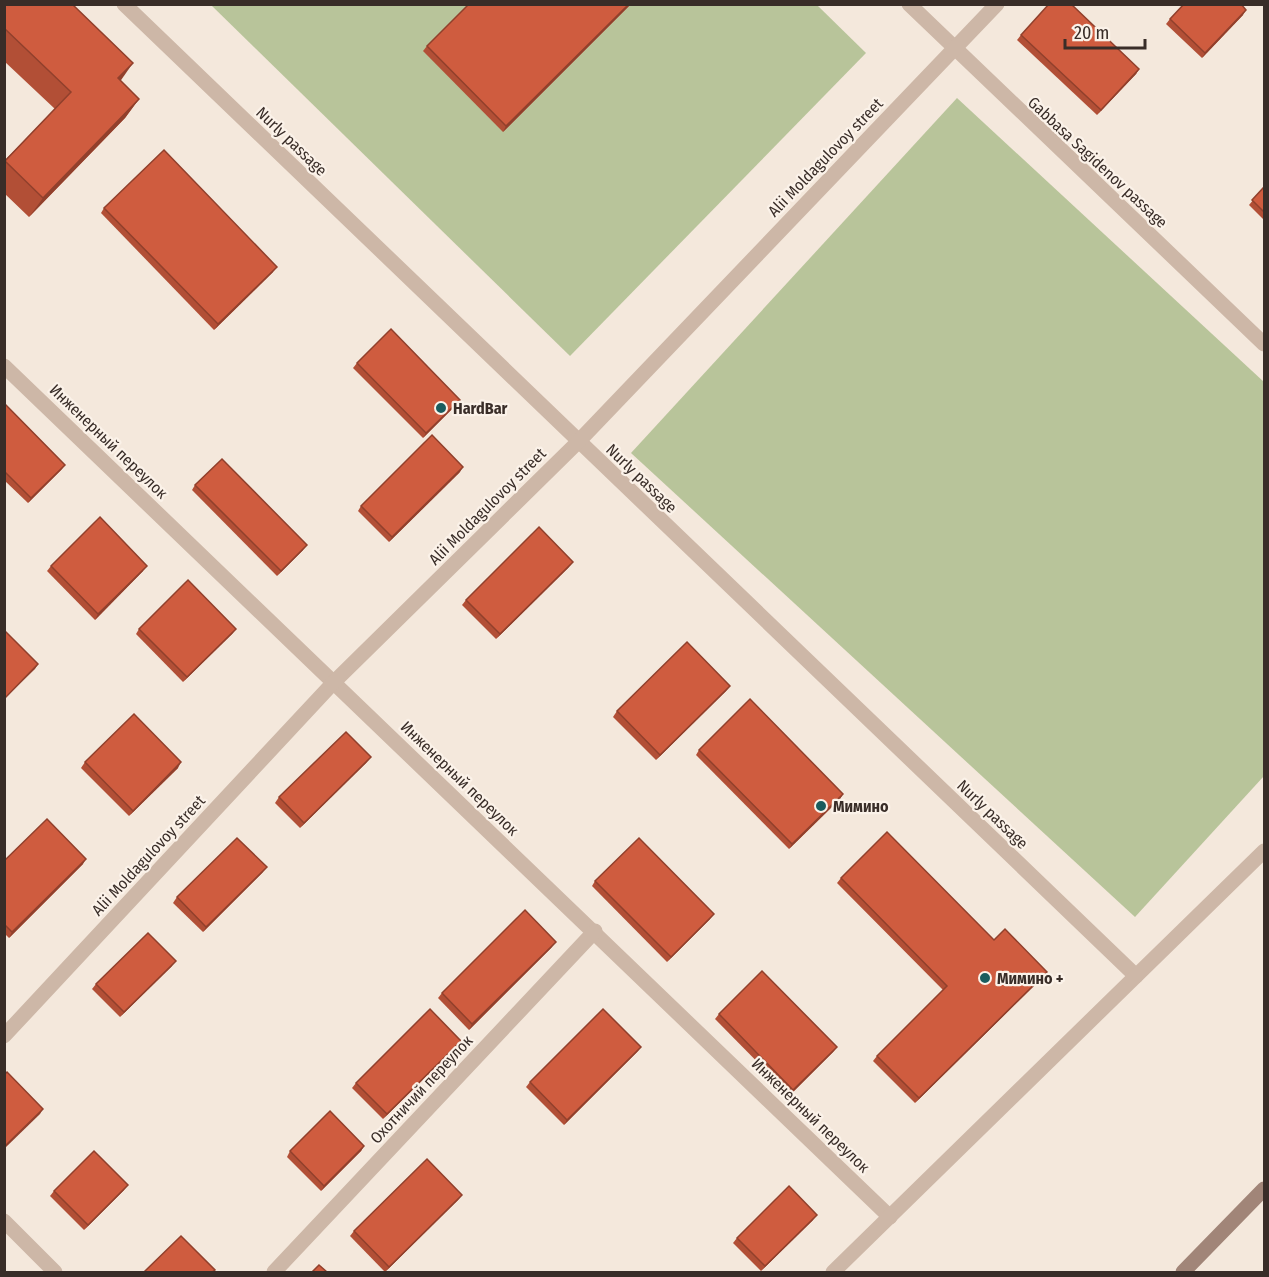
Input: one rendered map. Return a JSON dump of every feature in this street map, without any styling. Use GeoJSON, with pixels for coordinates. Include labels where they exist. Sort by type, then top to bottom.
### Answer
{"type":"FeatureCollection","features":[{"type":"Feature","properties":{"kind":"street","name":"Nurly passage"},"geometry":{"type":"LineString","coordinates":[[124,4],[1136,976]]}},
{"type":"Feature","properties":{"kind":"street","name":"Gabbasa Sagidenov passage"},"geometry":{"type":"LineString","coordinates":[[909,4],[953,49],[1264,344]]}},
{"type":"Feature","properties":{"kind":"street","name":"Alii Moldagulovoy street"},"geometry":{"type":"LineString","coordinates":[[4,1036],[334,682],[578,442],[998,4]]}},
{"type":"Feature","properties":{"kind":"street","name":"Инженерный переулок"},"geometry":{"type":"LineString","coordinates":[[4,366],[890,1216]]}},
{"type":"Feature","properties":{"kind":"street"},"geometry":{"type":"LineString","coordinates":[[833,1272],[1264,851]]}},
{"type":"Feature","properties":{"kind":"street","name":"Охотничий переулок"},"geometry":{"type":"LineString","coordinates":[[274,1272],[595,931]]}},
{"type":"Feature","properties":{"kind":"street"},"geometry":{"type":"LineString","coordinates":[[1183,1272],[1264,1189]]}},
{"type":"Feature","properties":{"kind":"street"},"geometry":{"type":"LineString","coordinates":[[4,1221],[55,1272]]}},
{"type":"Feature","properties":{"kind":"green space"},"geometry":{"type":"Polygon","coordinates":[[[211,5],[817,5],[866,53],[570,356],[211,5]]]}},
{"type":"Feature","properties":{"kind":"green space"},"geometry":{"type":"Polygon","coordinates":[[[957,98],[1264,382],[1264,776],[1135,917],[631,453],[957,98]]]}},
{"type":"Feature","properties":{"kind":"building"},"geometry":{"type":"Polygon","coordinates":[[[4,4],[72,4],[133,63],[118,78],[139,99],[43,198],[5,161],[71,92],[4,28],[4,4]]]}},
{"type":"Feature","properties":{"kind":"building"},"geometry":{"type":"Polygon","coordinates":[[[469,4],[629,4],[506,126],[427,46],[469,4]]]}},
{"type":"Feature","properties":{"kind":"building"},"geometry":{"type":"Polygon","coordinates":[[[1049,4],[1071,4],[1139,69],[1101,110],[1021,35],[1049,4]]]}},
{"type":"Feature","properties":{"kind":"building"},"geometry":{"type":"Polygon","coordinates":[[[1184,4],[1241,4],[1246,10],[1205,53],[1170,19],[1184,4]]]}},
{"type":"Feature","properties":{"kind":"building"},"geometry":{"type":"Polygon","coordinates":[[[164,150],[277,267],[218,324],[104,208],[164,150]]]}},
{"type":"Feature","properties":{"kind":"building"},"geometry":{"type":"Polygon","coordinates":[[[1264,187],[1264,212],[1252,200],[1264,187]]]}},
{"type":"Feature","properties":{"kind":"building"},"geometry":{"type":"Polygon","coordinates":[[[391,329],[460,400],[426,433],[357,363],[391,329]]]}},
{"type":"Feature","properties":{"kind":"building"},"geometry":{"type":"Polygon","coordinates":[[[4,403],[65,465],[31,498],[4,471],[4,403]]]}},
{"type":"Feature","properties":{"kind":"building"},"geometry":{"type":"Polygon","coordinates":[[[432,435],[463,467],[392,537],[361,506],[432,435]]]}},
{"type":"Feature","properties":{"kind":"building"},"geometry":{"type":"Polygon","coordinates":[[[222,459],[307,545],[281,571],[195,485],[222,459]]]}},
{"type":"Feature","properties":{"kind":"building"},"geometry":{"type":"Polygon","coordinates":[[[100,517],[147,566],[98,614],[51,566],[100,517]]]}},
{"type":"Feature","properties":{"kind":"building"},"geometry":{"type":"Polygon","coordinates":[[[539,527],[573,562],[500,634],[466,600],[539,527]]]}},
{"type":"Feature","properties":{"kind":"building"},"geometry":{"type":"Polygon","coordinates":[[[188,580],[236,629],[187,677],[139,629],[188,580]]]}},
{"type":"Feature","properties":{"kind":"building"},"geometry":{"type":"Polygon","coordinates":[[[4,630],[38,664],[6,697],[4,695],[4,630]]]}},
{"type":"Feature","properties":{"kind":"building"},"geometry":{"type":"Polygon","coordinates":[[[687,642],[730,686],[660,755],[617,711],[687,642]]]}},
{"type":"Feature","properties":{"kind":"building"},"geometry":{"type":"Polygon","coordinates":[[[750,699],[843,794],[792,844],[699,750],[750,699]]]}},
{"type":"Feature","properties":{"kind":"building"},"geometry":{"type":"Polygon","coordinates":[[[134,714],[181,762],[133,811],[85,762],[134,714]]]}},
{"type":"Feature","properties":{"kind":"building"},"geometry":{"type":"Polygon","coordinates":[[[346,732],[371,757],[304,823],[279,797],[346,732]]]}},
{"type":"Feature","properties":{"kind":"building"},"geometry":{"type":"Polygon","coordinates":[[[47,819],[86,859],[12,932],[4,924],[4,861],[47,819]]]}},
{"type":"Feature","properties":{"kind":"building"},"geometry":{"type":"Polygon","coordinates":[[[887,832],[994,940],[1005,929],[1047,972],[919,1098],[877,1056],[947,986],[841,878],[887,832]]]}},
{"type":"Feature","properties":{"kind":"building"},"geometry":{"type":"Polygon","coordinates":[[[237,838],[267,867],[206,927],[177,897],[237,838]]]}},
{"type":"Feature","properties":{"kind":"building"},"geometry":{"type":"Polygon","coordinates":[[[639,838],[714,914],[671,957],[595,881],[639,838]]]}},
{"type":"Feature","properties":{"kind":"building"},"geometry":{"type":"Polygon","coordinates":[[[525,910],[556,942],[472,1024],[442,993],[525,910]]]}},
{"type":"Feature","properties":{"kind":"building"},"geometry":{"type":"Polygon","coordinates":[[[148,933],[176,961],[124,1012],[96,984],[148,933]]]}},
{"type":"Feature","properties":{"kind":"building"},"geometry":{"type":"Polygon","coordinates":[[[762,971],[837,1047],[793,1090],[719,1014],[762,971]]]}},
{"type":"Feature","properties":{"kind":"building"},"geometry":{"type":"Polygon","coordinates":[[[430,1009],[461,1041],[387,1114],[356,1083],[430,1009]]]}},
{"type":"Feature","properties":{"kind":"building"},"geometry":{"type":"Polygon","coordinates":[[[603,1009],[641,1047],[567,1120],[530,1082],[603,1009]]]}},
{"type":"Feature","properties":{"kind":"building"},"geometry":{"type":"Polygon","coordinates":[[[7,1072],[43,1109],[6,1145],[4,1143],[4,1075],[7,1072]]]}},
{"type":"Feature","properties":{"kind":"building"},"geometry":{"type":"Polygon","coordinates":[[[330,1111],[364,1146],[324,1186],[290,1151],[330,1111]]]}},
{"type":"Feature","properties":{"kind":"building"},"geometry":{"type":"Polygon","coordinates":[[[94,1151],[128,1185],[88,1225],[54,1191],[94,1151]]]}},
{"type":"Feature","properties":{"kind":"building"},"geometry":{"type":"Polygon","coordinates":[[[427,1159],[462,1195],[389,1267],[354,1231],[427,1159]]]}},
{"type":"Feature","properties":{"kind":"building"},"geometry":{"type":"Polygon","coordinates":[[[789,1186],[817,1215],[765,1266],[737,1238],[789,1186]]]}},
{"type":"Feature","properties":{"kind":"building"},"geometry":{"type":"Polygon","coordinates":[[[181,1236],[215,1270],[212,1272],[144,1272],[181,1236]]]}},
{"type":"Feature","properties":{"kind":"building"},"geometry":{"type":"Polygon","coordinates":[[[319,1265],[327,1272],[312,1272],[319,1265]]]}},
{"type":"Feature","properties":{"kind":"place","name":"HardBar"},"geometry":{"type":"Point","coordinates":[441,408]}},
{"type":"Feature","properties":{"kind":"place","name":"Мимино"},"geometry":{"type":"Point","coordinates":[821,806]}},
{"type":"Feature","properties":{"kind":"place","name":"Мимино +"},"geometry":{"type":"Point","coordinates":[985,978]}}]}
